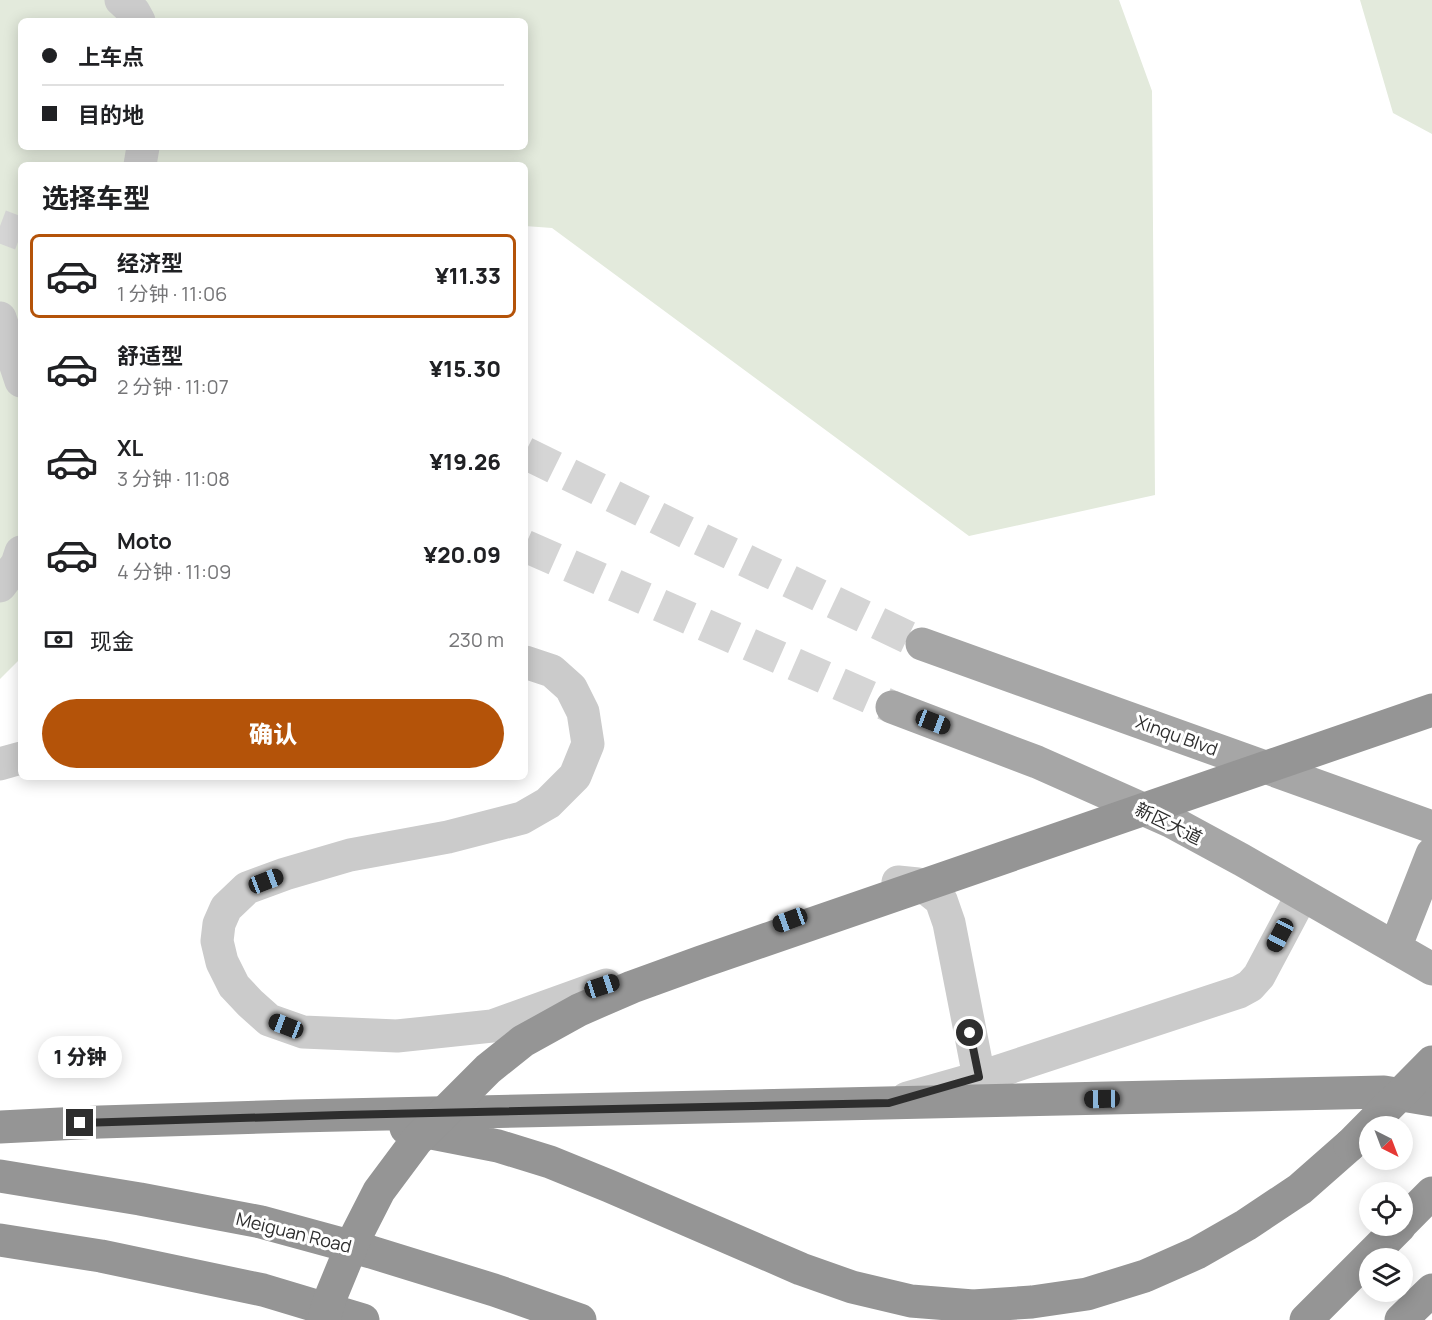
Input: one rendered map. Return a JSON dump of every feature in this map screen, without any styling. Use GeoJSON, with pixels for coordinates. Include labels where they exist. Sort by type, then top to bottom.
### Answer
{"type":"FeatureCollection","features":[{"type":"Feature","properties":{"kind":"highway"},"geometry":{"type":"LineString","coordinates":[[324,1320],[329,1301],[355,1238],[379,1191],[417,1140],[488,1069],[523,1041],[579,1010],[632,987],[701,962],[1432,710]]}},
{"type":"Feature","properties":{"kind":"highway"},"geometry":{"type":"LineString","coordinates":[[296,1116],[403,1127],[498,1146],[560,1166],[801,1269],[852,1287],[911,1301],[973,1306],[1032,1302],[1087,1294],[1145,1276],[1197,1253],[1246,1225],[1300,1189],[1350,1145],[1432,1062]]}},
{"type":"Feature","properties":{"kind":"highway"},"geometry":{"type":"LineString","coordinates":[[0,1127],[296,1116],[1384,1092],[1432,1100]]}},
{"type":"Feature","properties":{"kind":"highway","name":"Meiguan Road"},"geometry":{"type":"LineString","coordinates":[[0,1176],[140,1198],[261,1222],[371,1252],[494,1290],[579,1320]]}},
{"type":"Feature","properties":{"kind":"highway"},"geometry":{"type":"LineString","coordinates":[[1413,1212],[1432,1193]]}},
{"type":"Feature","properties":{"kind":"highway"},"geometry":{"type":"LineString","coordinates":[[1306,1320],[1389,1236]]}},
{"type":"Feature","properties":{"kind":"highway"},"geometry":{"type":"LineString","coordinates":[[0,1240],[100,1256],[263,1290],[363,1320]]}},
{"type":"Feature","properties":{"kind":"highway"},"geometry":{"type":"LineString","coordinates":[[1401,1320],[1432,1290]]}},
{"type":"Feature","properties":{"kind":"main road","name":"Xinqu Blvd"},"geometry":{"type":"LineString","coordinates":[[921,644],[1432,827]]}},
{"type":"Feature","properties":{"kind":"main road","name":"新区大道"},"geometry":{"type":"LineString","coordinates":[[892,706],[1037,762],[1172,822],[1432,969]]}},
{"type":"Feature","properties":{"kind":"main road"},"geometry":{"type":"LineString","coordinates":[[1395,948],[1432,854]]}},
{"type":"Feature","properties":{"kind":"main road"},"geometry":{"type":"LineString","coordinates":[[263,1290],[324,1320]]}},
{"type":"Feature","properties":{"kind":"lane"},"geometry":{"type":"LineString","coordinates":[[121,0],[137,18]]}},
{"type":"Feature","properties":{"kind":"lane"},"geometry":{"type":"LineString","coordinates":[[0,318],[18,372]]}},
{"type":"Feature","properties":{"kind":"lane"},"geometry":{"type":"LineString","coordinates":[[0,586],[18,561]]}},
{"type":"Feature","properties":{"kind":"lane"},"geometry":{"type":"LineString","coordinates":[[528,663],[552,671],[571,688],[583,712],[588,744],[575,776],[548,802],[522,818],[448,837],[350,855],[247,888],[226,908],[219,924],[217,941],[222,962],[234,986],[250,1003],[269,1020],[303,1032],[397,1036],[492,1026],[701,953],[879,887],[901,882],[918,884],[941,900],[949,923],[979,1077]]}},
{"type":"Feature","properties":{"kind":"lane"},"geometry":{"type":"LineString","coordinates":[[0,764],[18,759]]}},
{"type":"Feature","properties":{"kind":"lane"},"geometry":{"type":"LineString","coordinates":[[889,1103],[979,1077],[1239,992],[1250,986],[1259,976],[1302,895]]}},
{"type":"Feature","properties":{"kind":"shaded area"},"geometry":{"type":"Polygon","coordinates":[[[0,0],[1119,0],[1152,91],[1155,495],[969,536],[552,228],[528,226],[528,162],[18,162],[18,661],[0,679],[0,0]]]}},
{"type":"Feature","properties":{"kind":"shaded area"},"geometry":{"type":"Polygon","coordinates":[[[1360,0],[1432,0],[1432,134],[1393,113],[1360,0]]]}},
{"type":"Feature","properties":{"kind":"tunnel"},"geometry":{"type":"LineString","coordinates":[[0,226],[18,233]]}},
{"type":"Feature","properties":{"kind":"tunnel"},"geometry":{"type":"LineString","coordinates":[[528,454],[922,644]]}},
{"type":"Feature","properties":{"kind":"tunnel"},"geometry":{"type":"LineString","coordinates":[[528,547],[892,707]]}},
{"type":"Feature","properties":{"kind":"route"},"geometry":{"type":"LineString","coordinates":[[80,1123],[889,1103],[979,1077],[970,1033]]}}]}
